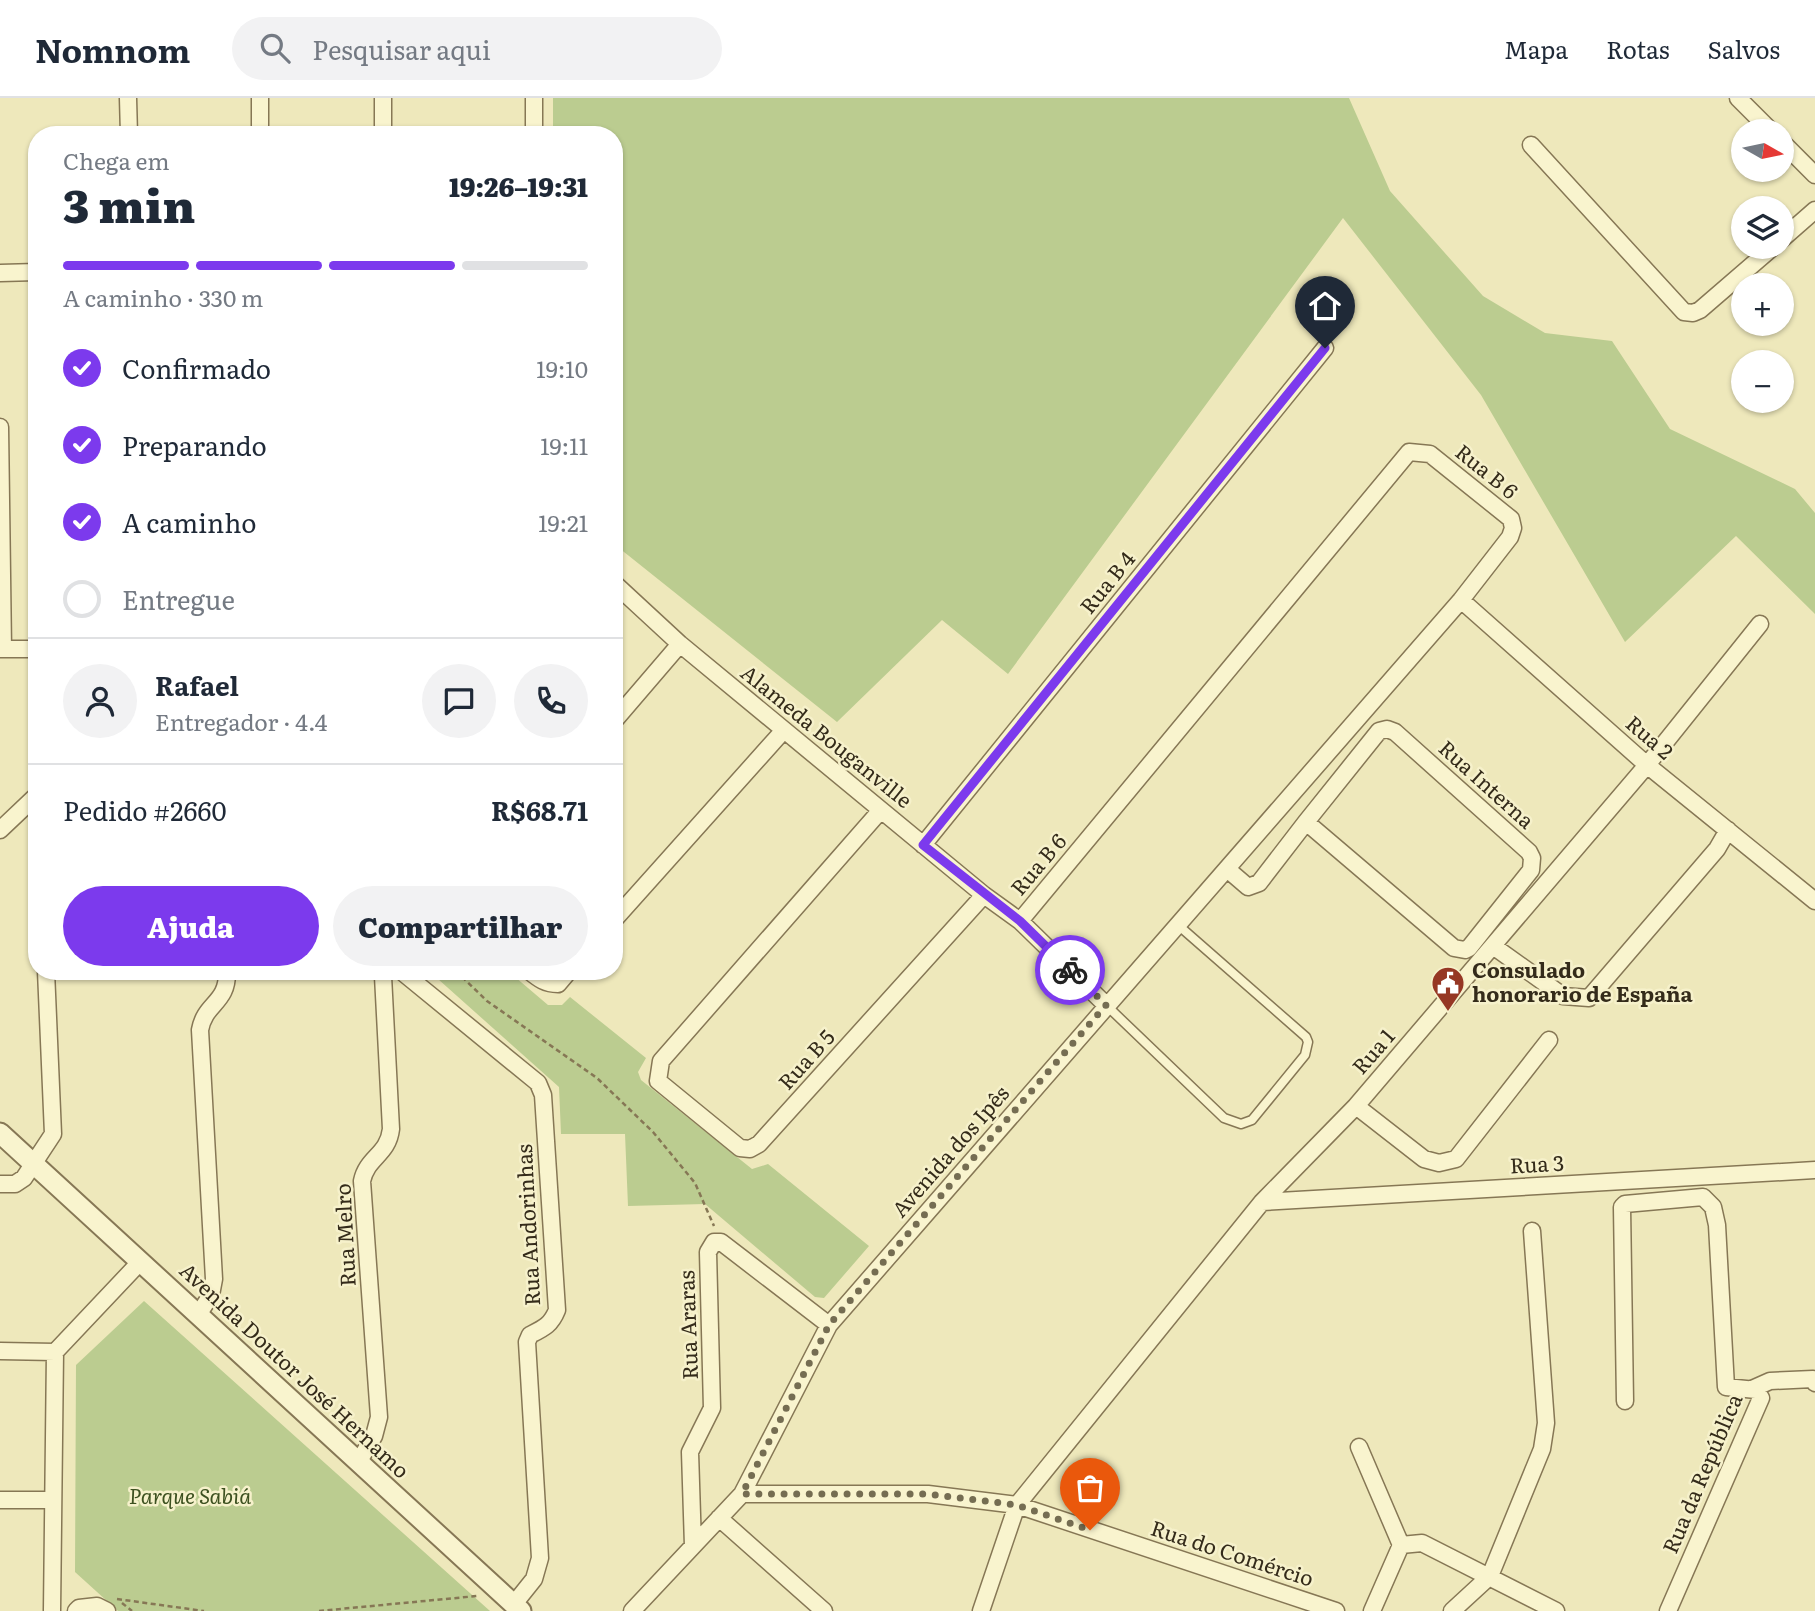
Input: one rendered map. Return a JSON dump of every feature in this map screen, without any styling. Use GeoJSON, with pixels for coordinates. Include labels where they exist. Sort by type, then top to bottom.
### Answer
{"type":"FeatureCollection","features":[{"type":"Feature","properties":{"kind":"street"},"geometry":{"type":"LineString","coordinates":[[128,98],[129,126]]}},
{"type":"Feature","properties":{"kind":"street"},"geometry":{"type":"LineString","coordinates":[[260,98],[260,126]]}},
{"type":"Feature","properties":{"kind":"street"},"geometry":{"type":"LineString","coordinates":[[383,98],[383,126]]}},
{"type":"Feature","properties":{"kind":"street"},"geometry":{"type":"LineString","coordinates":[[534,98],[534,126]]}},
{"type":"Feature","properties":{"kind":"street"},"geometry":{"type":"LineString","coordinates":[[1738,98],[1759,119]]}},
{"type":"Feature","properties":{"kind":"street"},"geometry":{"type":"LineString","coordinates":[[1531,145],[1684,312],[1693,313],[1700,310],[1759,259]]}},
{"type":"Feature","properties":{"kind":"street"},"geometry":{"type":"LineString","coordinates":[[1794,154],[1815,175]]}},
{"type":"Feature","properties":{"kind":"street"},"geometry":{"type":"LineString","coordinates":[[1794,228],[1815,210]]}},
{"type":"Feature","properties":{"kind":"street"},"geometry":{"type":"LineString","coordinates":[[0,272],[28,272]]}},
{"type":"Feature","properties":{"kind":"street","name":"Rua B 4"},"geometry":{"type":"LineString","coordinates":[[923,845],[1325,348]]}},
{"type":"Feature","properties":{"kind":"street"},"geometry":{"type":"LineString","coordinates":[[0,427],[1,649],[28,649]]}},
{"type":"Feature","properties":{"kind":"street","name":"Rua B 6"},"geometry":{"type":"LineString","coordinates":[[1020,921],[1409,452],[1430,454],[1511,519],[1513,528],[1510,537],[1461,600],[1106,1005]]}},
{"type":"Feature","properties":{"kind":"street","name":"Alameda Bouganville"},"geometry":{"type":"LineString","coordinates":[[623,591],[680,644],[984,895],[1020,921],[1106,1005]]}},
{"type":"Feature","properties":{"kind":"street","name":"Rua 2"},"geometry":{"type":"LineString","coordinates":[[1461,600],[1647,765],[1815,901]]}},
{"type":"Feature","properties":{"kind":"street","name":"Rua 1"},"geometry":{"type":"LineString","coordinates":[[1017,1505],[1262,1202],[1356,1106],[1647,765],[1760,624]]}},
{"type":"Feature","properties":{"kind":"street"},"geometry":{"type":"LineString","coordinates":[[623,710],[680,644]]}},
{"type":"Feature","properties":{"kind":"street"},"geometry":{"type":"LineString","coordinates":[[623,910],[784,730]]}},
{"type":"Feature","properties":{"kind":"street","name":"Rua Interna"},"geometry":{"type":"LineString","coordinates":[[1227,869],[1246,886],[1254,887],[1259,883],[1306,822],[1380,731],[1390,730],[1529,852],[1533,864],[1469,948],[1459,950],[1306,822]]}},
{"type":"Feature","properties":{"kind":"street"},"geometry":{"type":"LineString","coordinates":[[0,830],[28,804]]}},
{"type":"Feature","properties":{"kind":"street","name":"Rua B 5"},"geometry":{"type":"LineString","coordinates":[[881,810],[660,1060],[657,1081],[740,1148],[750,1149],[759,1144],[984,895]]}},
{"type":"Feature","properties":{"kind":"street"},"geometry":{"type":"LineString","coordinates":[[1493,946],[1563,996],[1589,998],[1717,849],[1728,830]]}},
{"type":"Feature","properties":{"kind":"street"},"geometry":{"type":"LineString","coordinates":[[0,1184],[15,1184],[24,1178],[53,1133],[46,980]]}},
{"type":"Feature","properties":{"kind":"street"},"geometry":{"type":"LineString","coordinates":[[198,1315],[211,1295],[214,1279],[200,1030],[205,1012],[220,999],[226,989],[226,980]]}},
{"type":"Feature","properties":{"kind":"street","name":"Rua Melro"},"geometry":{"type":"LineString","coordinates":[[359,1461],[374,1436],[379,1417],[362,1181],[367,1165],[385,1149],[391,1129],[383,980]]}},
{"type":"Feature","properties":{"kind":"street","name":"Rua Andorinhas"},"geometry":{"type":"LineString","coordinates":[[412,980],[538,1083],[543,1095],[556,1310],[553,1321],[530,1335],[527,1342],[540,1558],[534,1579],[512,1603]]}},
{"type":"Feature","properties":{"kind":"street"},"geometry":{"type":"LineString","coordinates":[[541,980],[551,984],[558,984],[561,980]]}},
{"type":"Feature","properties":{"kind":"street","name":"Avenida dos Ipês"},"geometry":{"type":"LineString","coordinates":[[632,1611],[742,1494],[829,1325],[1106,1005]]}},
{"type":"Feature","properties":{"kind":"street"},"geometry":{"type":"LineString","coordinates":[[1356,1106],[1424,1159],[1439,1163],[1456,1158],[1549,1040]]}},
{"type":"Feature","properties":{"kind":"street","name":"Avenida Doutor José Hernamo"},"geometry":{"type":"LineString","coordinates":[[0,1133],[512,1603]]}},
{"type":"Feature","properties":{"kind":"street","name":"Rua 3"},"geometry":{"type":"LineString","coordinates":[[1262,1202],[1815,1170]]}},
{"type":"Feature","properties":{"kind":"street","name":"Rua da República"},"geometry":{"type":"LineString","coordinates":[[1625,1401],[1621,1212],[1625,1204],[1703,1197],[1715,1211],[1726,1387],[1752,1389],[1759,1393],[1761,1398],[1668,1611]]}},
{"type":"Feature","properties":{"kind":"street"},"geometry":{"type":"LineString","coordinates":[[1452,1611],[1490,1576],[1542,1449],[1546,1423],[1532,1231]]}},
{"type":"Feature","properties":{"kind":"street","name":"Rua Araras"},"geometry":{"type":"LineString","coordinates":[[693,1546],[690,1452],[712,1408],[708,1252],[714,1242],[721,1242]]}},
{"type":"Feature","properties":{"kind":"street"},"geometry":{"type":"LineString","coordinates":[[721,1242],[829,1325]]}},
{"type":"Feature","properties":{"kind":"street"},"geometry":{"type":"LineString","coordinates":[[52,1611],[55,1352],[141,1261]]}},
{"type":"Feature","properties":{"kind":"street"},"geometry":{"type":"LineString","coordinates":[[0,1351],[55,1352]]}},
{"type":"Feature","properties":{"kind":"street"},"geometry":{"type":"LineString","coordinates":[[1752,1389],[1770,1381],[1813,1379],[1815,1383]]}},
{"type":"Feature","properties":{"kind":"street"},"geometry":{"type":"LineString","coordinates":[[1359,1447],[1401,1545],[1372,1611]]}},
{"type":"Feature","properties":{"kind":"street","name":"Rua do Comércio"},"geometry":{"type":"LineString","coordinates":[[742,1494],[928,1494],[1017,1505],[1336,1611]]}},
{"type":"Feature","properties":{"kind":"street"},"geometry":{"type":"LineString","coordinates":[[0,1500],[53,1500]]}},
{"type":"Feature","properties":{"kind":"street"},"geometry":{"type":"LineString","coordinates":[[981,1611],[1017,1505]]}},
{"type":"Feature","properties":{"kind":"street"},"geometry":{"type":"LineString","coordinates":[[719,1518],[824,1611]]}},
{"type":"Feature","properties":{"kind":"street"},"geometry":{"type":"LineString","coordinates":[[1401,1545],[1422,1543],[1556,1611]]}},
{"type":"Feature","properties":{"kind":"street"},"geometry":{"type":"LineString","coordinates":[[76,1611],[79,1608],[107,1605]]}},
{"type":"Feature","properties":{"kind":"lane"},"geometry":{"type":"LineString","coordinates":[[1106,1005],[1224,1118],[1241,1124],[1252,1120],[1306,1055],[1308,1042],[1306,1037],[1178,926]]}},
{"type":"Feature","properties":{"kind":"path"},"geometry":{"type":"LineString","coordinates":[[465,980],[487,1001],[597,1078],[653,1132],[695,1183],[721,1242]]}},
{"type":"Feature","properties":{"kind":"path"},"geometry":{"type":"LineString","coordinates":[[319,1611],[512,1603]]}},
{"type":"Feature","properties":{"kind":"path"},"geometry":{"type":"LineString","coordinates":[[107,1605],[132,1611]]}},
{"type":"Feature","properties":{"kind":"path"},"geometry":{"type":"LineString","coordinates":[[107,1605],[204,1611]]}},
{"type":"Feature","properties":{"kind":"green space"},"geometry":{"type":"Polygon","coordinates":[[[553,98],[1349,98],[1390,191],[1483,296],[1545,333],[1612,341],[1670,429],[1795,489],[1815,513],[1815,614],[1736,536],[1625,642],[1481,395],[1343,218],[1008,674],[942,620],[837,722],[623,551],[623,126],[553,126],[553,98]]]}},
{"type":"Feature","properties":{"kind":"green space"},"geometry":{"type":"Polygon","coordinates":[[[439,980],[519,980],[548,1005],[562,1005],[570,997],[646,1058],[638,1072],[641,1080],[752,1169],[768,1164],[869,1246],[824,1298],[815,1297],[705,1204],[628,1206],[625,1134],[561,1134],[559,1087],[439,980]]]}},
{"type":"Feature","properties":{"kind":"green space","name":"Parque Sabiá"},"geometry":{"type":"Polygon","coordinates":[[[144,1301],[490,1611],[118,1611],[75,1572],[76,1365],[144,1301]]]}},
{"type":"Feature","properties":{"kind":"way so far"},"geometry":{"type":"LineString","coordinates":[[1070,970],[1106,1005],[829,1325],[742,1494],[928,1494],[1017,1505],[1090,1530]]}},
{"type":"Feature","properties":{"kind":"place","name":"Consulado honorario de España"},"geometry":{"type":"Point","coordinates":[1448,1013]}},
{"type":"Feature","properties":{"kind":"route"},"geometry":{"type":"LineString","coordinates":[[1070,970],[1020,921],[923,845],[1325,348]]}}]}
